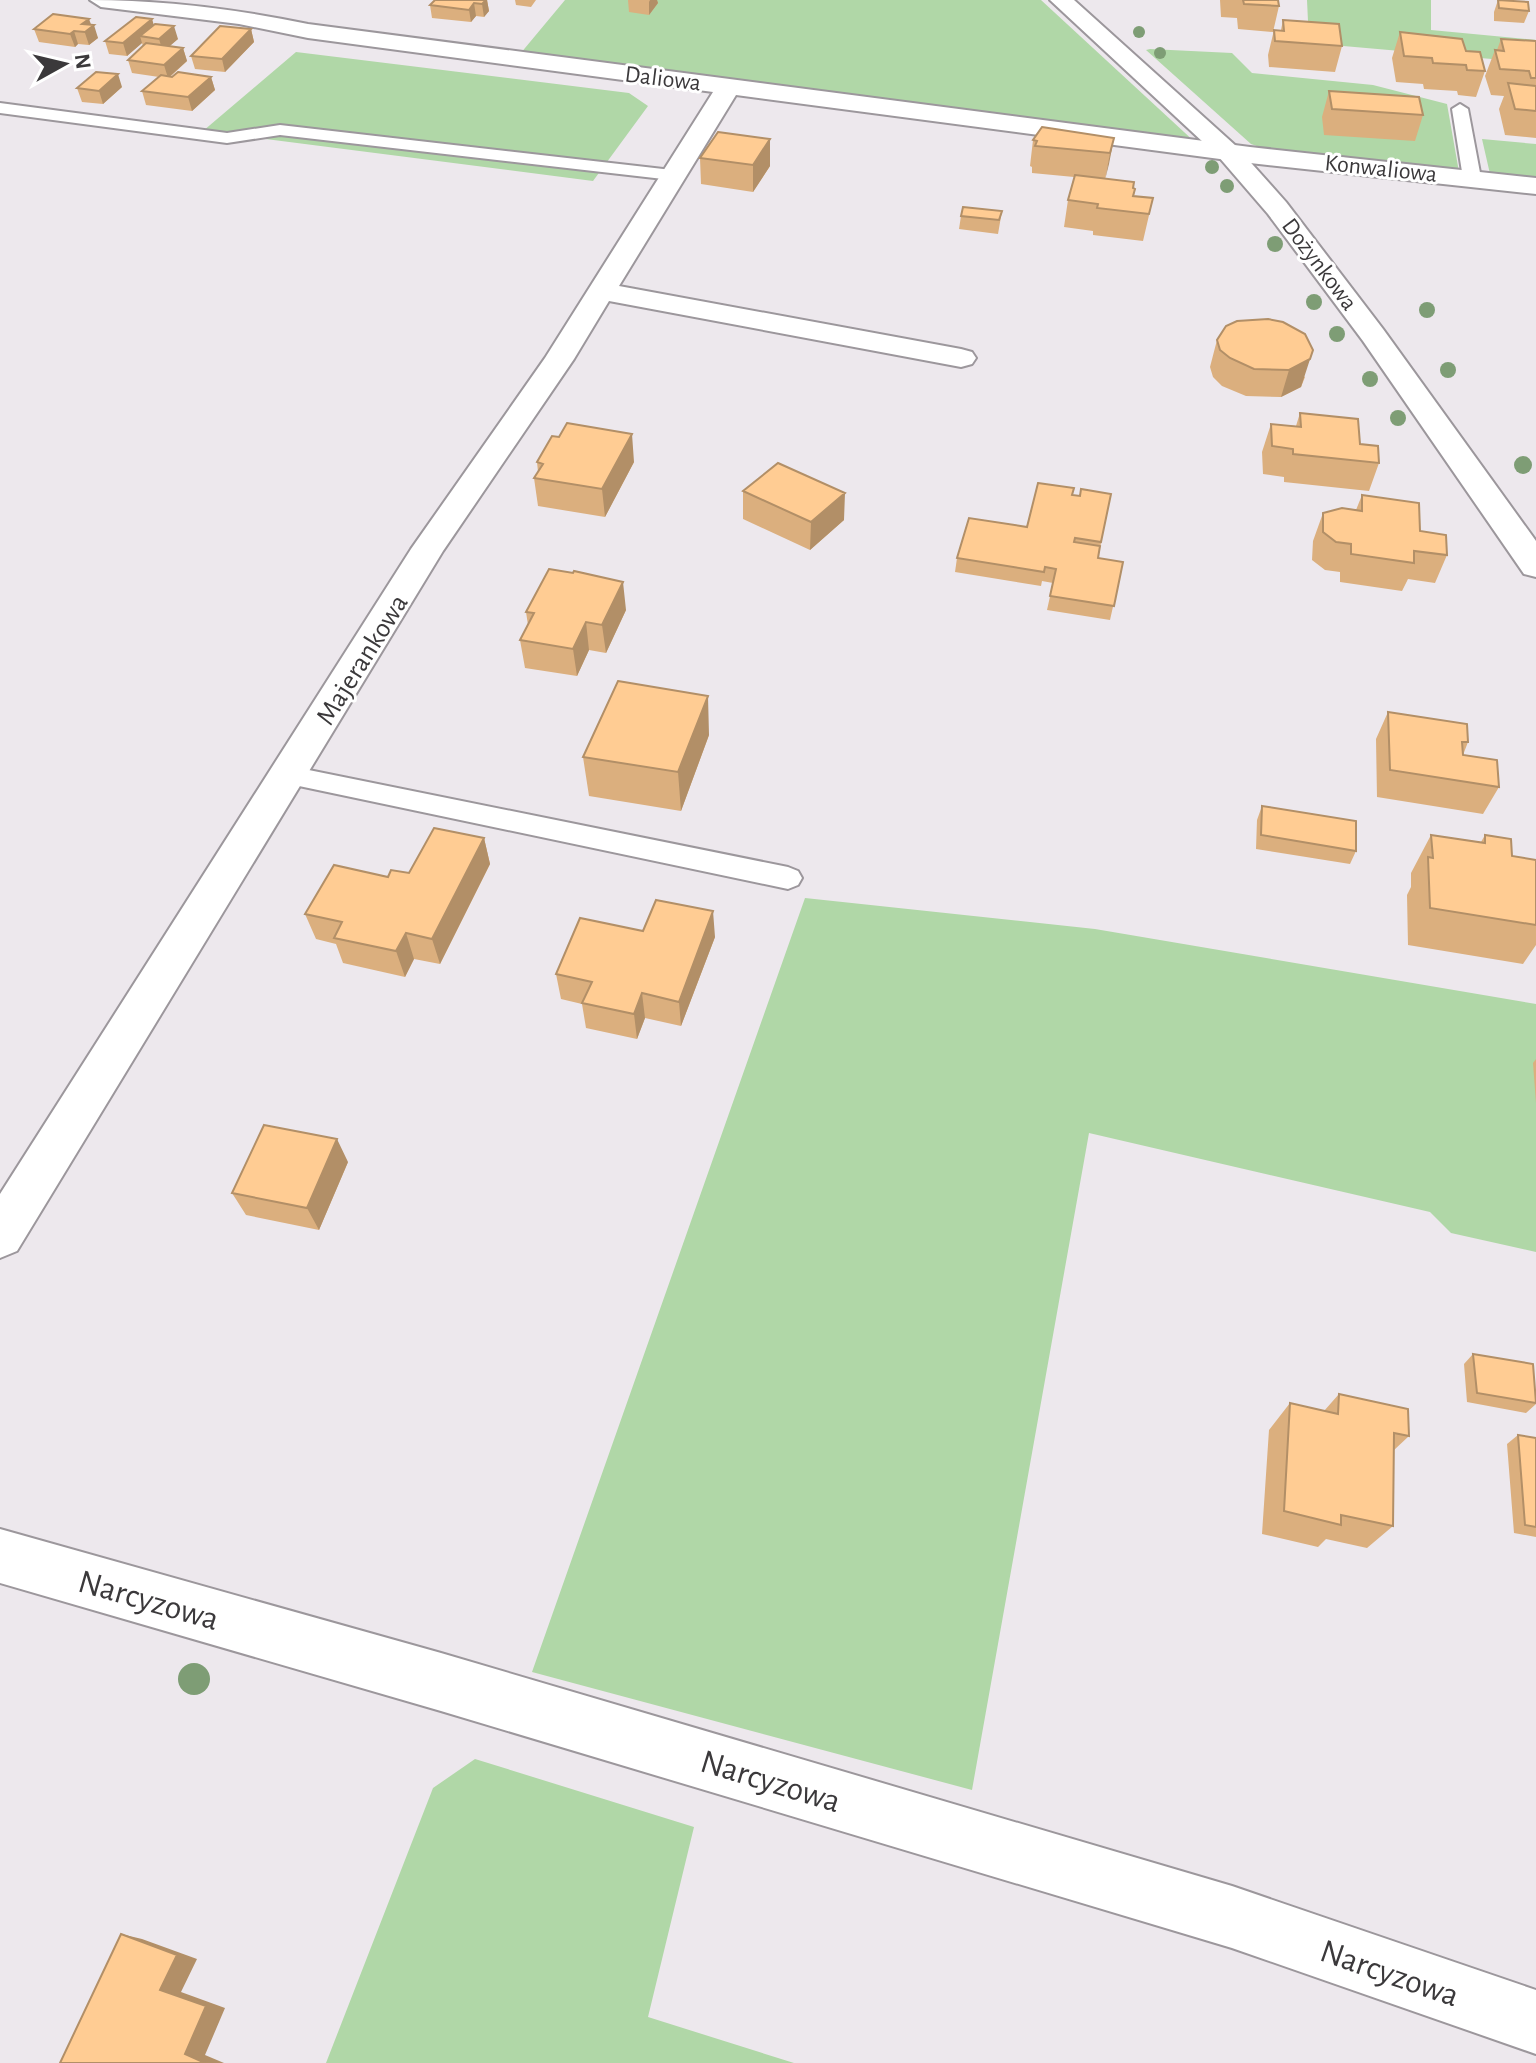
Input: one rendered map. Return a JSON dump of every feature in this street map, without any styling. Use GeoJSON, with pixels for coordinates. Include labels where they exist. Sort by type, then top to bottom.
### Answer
{"type":"FeatureCollection","features":[{"type":"Feature","properties":{"kind":"street","name":"Daliowa"},"geometry":{"type":"LineString","coordinates":[[101,0],[1227,151]]}},
{"type":"Feature","properties":{"kind":"street","name":"Dożynkowa"},"geometry":{"type":"LineString","coordinates":[[1061,0],[1227,151],[1307,244],[1536,566]]}},
{"type":"Feature","properties":{"kind":"street","name":"Majerankowa"},"geometry":{"type":"LineString","coordinates":[[0,1236],[428,549],[550,372],[729,86]]}},
{"type":"Feature","properties":{"kind":"street","name":"Konwaliowa"},"geometry":{"type":"LineString","coordinates":[[1227,151],[1536,186]]}},
{"type":"Feature","properties":{"kind":"street"},"geometry":{"type":"LineString","coordinates":[[601,291],[961,358]]}},
{"type":"Feature","properties":{"kind":"street","name":"Narcyzowa"},"geometry":{"type":"LineString","coordinates":[[0,1556],[441,1682],[1232,1917],[1536,2022]]}},
{"type":"Feature","properties":{"kind":"lane"},"geometry":{"type":"LineString","coordinates":[[0,108],[227,138],[280,130],[672,175]]}},
{"type":"Feature","properties":{"kind":"lane"},"geometry":{"type":"LineString","coordinates":[[1460,109],[1472,178]]}},
{"type":"Feature","properties":{"kind":"lane"},"geometry":{"type":"LineString","coordinates":[[289,775],[788,878]]}},
{"type":"Feature","properties":{"kind":"green space"},"geometry":{"type":"Polygon","coordinates":[[[565,0],[1041,0],[1197,144],[633,66],[520,54],[565,0]]]}},
{"type":"Feature","properties":{"kind":"green space"},"geometry":{"type":"Polygon","coordinates":[[[1307,0],[1431,0],[1431,30],[1536,40],[1536,63],[1309,43],[1307,0]]]}},
{"type":"Feature","properties":{"kind":"green space"},"geometry":{"type":"Polygon","coordinates":[[[1146,50],[1232,53],[1252,73],[1373,85],[1447,104],[1459,172],[1277,153],[1251,144],[1146,50]]]}},
{"type":"Feature","properties":{"kind":"green space"},"geometry":{"type":"Polygon","coordinates":[[[296,52],[629,93],[648,106],[593,181],[203,131],[296,52]]]}},
{"type":"Feature","properties":{"kind":"green space"},"geometry":{"type":"Polygon","coordinates":[[[1482,139],[1536,144],[1536,179],[1490,174],[1482,139]]]}},
{"type":"Feature","properties":{"kind":"green space"},"geometry":{"type":"Polygon","coordinates":[[[805,898],[1095,929],[1536,1004],[1536,1252],[1451,1233],[1430,1212],[1089,1133],[972,1790],[532,1672],[805,898]]]}},
{"type":"Feature","properties":{"kind":"green space"},"geometry":{"type":"Polygon","coordinates":[[[475,1759],[694,1827],[648,2017],[794,2063],[326,2063],[433,1788],[475,1759]]]}},
{"type":"Feature","properties":{"kind":"building"},"geometry":{"type":"Polygon","coordinates":[[[435,0],[486,0],[482,4],[474,3],[469,10],[430,5],[435,0]]]}},
{"type":"Feature","properties":{"kind":"building"},"geometry":{"type":"Polygon","coordinates":[[[1243,0],[1278,0],[1279,6],[1244,4],[1243,0]]]}},
{"type":"Feature","properties":{"kind":"building"},"geometry":{"type":"Polygon","coordinates":[[[1498,0],[1528,2],[1529,11],[1499,8],[1498,0]]]}},
{"type":"Feature","properties":{"kind":"building"},"geometry":{"type":"Polygon","coordinates":[[[53,14],[89,19],[82,24],[94,25],[85,32],[74,31],[70,34],[34,29],[53,14]]]}},
{"type":"Feature","properties":{"kind":"building"},"geometry":{"type":"Polygon","coordinates":[[[136,17],[152,19],[123,43],[105,41],[136,17]]]}},
{"type":"Feature","properties":{"kind":"building"},"geometry":{"type":"Polygon","coordinates":[[[1283,20],[1339,24],[1342,46],[1275,41],[1274,30],[1284,31],[1283,20]]]}},
{"type":"Feature","properties":{"kind":"building"},"geometry":{"type":"Polygon","coordinates":[[[155,24],[174,26],[159,39],[140,36],[155,24]]]}},
{"type":"Feature","properties":{"kind":"building"},"geometry":{"type":"Polygon","coordinates":[[[220,26],[251,29],[222,59],[191,56],[220,26]]]}},
{"type":"Feature","properties":{"kind":"building"},"geometry":{"type":"Polygon","coordinates":[[[1400,32],[1462,39],[1466,51],[1480,52],[1485,71],[1467,70],[1466,65],[1433,63],[1432,58],[1404,56],[1400,32]]]}},
{"type":"Feature","properties":{"kind":"building"},"geometry":{"type":"Polygon","coordinates":[[[1501,39],[1536,41],[1536,78],[1531,78],[1529,71],[1500,69],[1495,50],[1504,51],[1501,39]]]}},
{"type":"Feature","properties":{"kind":"building"},"geometry":{"type":"Polygon","coordinates":[[[146,43],[183,48],[164,65],[128,60],[146,43]]]}},
{"type":"Feature","properties":{"kind":"building"},"geometry":{"type":"Polygon","coordinates":[[[96,72],[118,74],[99,91],[77,88],[96,72]]]}},
{"type":"Feature","properties":{"kind":"building"},"geometry":{"type":"Polygon","coordinates":[[[178,72],[211,77],[188,97],[142,91],[161,75],[172,77],[178,72]]]}},
{"type":"Feature","properties":{"kind":"building"},"geometry":{"type":"Polygon","coordinates":[[[1508,83],[1536,86],[1536,111],[1515,109],[1508,83]]]}},
{"type":"Feature","properties":{"kind":"building"},"geometry":{"type":"Polygon","coordinates":[[[1329,91],[1419,97],[1423,115],[1332,109],[1329,91]]]}},
{"type":"Feature","properties":{"kind":"building"},"geometry":{"type":"Polygon","coordinates":[[[1042,127],[1114,138],[1110,153],[1035,146],[1037,141],[1033,140],[1042,127]]]}},
{"type":"Feature","properties":{"kind":"building"},"geometry":{"type":"Polygon","coordinates":[[[718,132],[770,139],[753,165],[700,158],[718,132]]]}},
{"type":"Feature","properties":{"kind":"building"},"geometry":{"type":"Polygon","coordinates":[[[1075,175],[1134,182],[1133,196],[1153,198],[1149,214],[1097,208],[1098,204],[1068,200],[1075,175]]]}},
{"type":"Feature","properties":{"kind":"building"},"geometry":{"type":"Polygon","coordinates":[[[963,207],[1002,211],[999,220],[961,216],[963,207]]]}},
{"type":"Feature","properties":{"kind":"building"},"geometry":{"type":"Polygon","coordinates":[[[1268,319],[1283,322],[1305,334],[1313,350],[1310,359],[1289,370],[1254,369],[1220,350],[1217,340],[1226,326],[1237,321],[1268,319]]]}},
{"type":"Feature","properties":{"kind":"building"},"geometry":{"type":"Polygon","coordinates":[[[1300,413],[1358,419],[1360,444],[1378,446],[1379,463],[1293,454],[1293,449],[1272,446],[1271,424],[1301,427],[1300,413]]]}},
{"type":"Feature","properties":{"kind":"building"},"geometry":{"type":"Polygon","coordinates":[[[567,423],[632,434],[602,489],[534,478],[543,464],[537,462],[552,436],[559,437],[567,423]]]}},
{"type":"Feature","properties":{"kind":"building"},"geometry":{"type":"Polygon","coordinates":[[[778,463],[845,493],[811,522],[743,491],[778,463]]]}},
{"type":"Feature","properties":{"kind":"building"},"geometry":{"type":"Polygon","coordinates":[[[1038,483],[1074,488],[1072,495],[1080,496],[1081,489],[1111,494],[1101,542],[1075,538],[1074,542],[1100,546],[1098,558],[1123,562],[1114,606],[1050,596],[1056,569],[1045,567],[1044,572],[957,558],[969,518],[1027,527],[1038,483]]]}},
{"type":"Feature","properties":{"kind":"building"},"geometry":{"type":"Polygon","coordinates":[[[1362,495],[1419,503],[1420,531],[1446,535],[1447,555],[1414,551],[1414,563],[1351,554],[1351,544],[1336,542],[1323,532],[1323,513],[1342,508],[1362,511],[1362,495]]]}},
{"type":"Feature","properties":{"kind":"building"},"geometry":{"type":"Polygon","coordinates":[[[549,569],[623,582],[602,625],[586,622],[573,649],[520,640],[534,613],[526,612],[549,569]]]}},
{"type":"Feature","properties":{"kind":"building"},"geometry":{"type":"Polygon","coordinates":[[[618,681],[708,696],[678,772],[583,757],[618,681]]]}},
{"type":"Feature","properties":{"kind":"building"},"geometry":{"type":"Polygon","coordinates":[[[1388,712],[1467,724],[1468,742],[1462,742],[1463,755],[1497,760],[1499,787],[1390,770],[1388,712]]]}},
{"type":"Feature","properties":{"kind":"building"},"geometry":{"type":"Polygon","coordinates":[[[1262,806],[1356,821],[1356,851],[1261,835],[1262,806]]]}},
{"type":"Feature","properties":{"kind":"building"},"geometry":{"type":"Polygon","coordinates":[[[434,828],[484,838],[432,939],[406,933],[396,951],[334,938],[342,922],[305,914],[334,865],[388,877],[391,870],[409,873],[434,828]]]}},
{"type":"Feature","properties":{"kind":"building"},"geometry":{"type":"Polygon","coordinates":[[[1431,835],[1485,843],[1485,835],[1511,839],[1512,856],[1536,860],[1536,925],[1430,908],[1428,857],[1433,858],[1431,835]]]}},
{"type":"Feature","properties":{"kind":"building"},"geometry":{"type":"Polygon","coordinates":[[[656,900],[713,911],[679,1002],[642,993],[634,1014],[582,1003],[592,982],[556,974],[580,918],[643,931],[656,900]]]}},
{"type":"Feature","properties":{"kind":"building"},"geometry":{"type":"Polygon","coordinates":[[[264,1125],[337,1139],[307,1208],[232,1193],[264,1125]]]}},
{"type":"Feature","properties":{"kind":"building"},"geometry":{"type":"Polygon","coordinates":[[[1473,1354],[1533,1364],[1536,1403],[1477,1393],[1473,1354]]]}},
{"type":"Feature","properties":{"kind":"building"},"geometry":{"type":"Polygon","coordinates":[[[1339,1394],[1408,1409],[1409,1436],[1394,1433],[1393,1526],[1341,1515],[1341,1525],[1284,1511],[1290,1403],[1338,1414],[1339,1394]]]}},
{"type":"Feature","properties":{"kind":"building"},"geometry":{"type":"Polygon","coordinates":[[[1518,1435],[1536,1438],[1536,1527],[1525,1525],[1518,1435]]]}},
{"type":"Feature","properties":{"kind":"building"},"geometry":{"type":"Polygon","coordinates":[[[121,1934],[177,1955],[160,1990],[206,2006],[185,2054],[205,2063],[60,2063],[121,1934]]]}}]}
